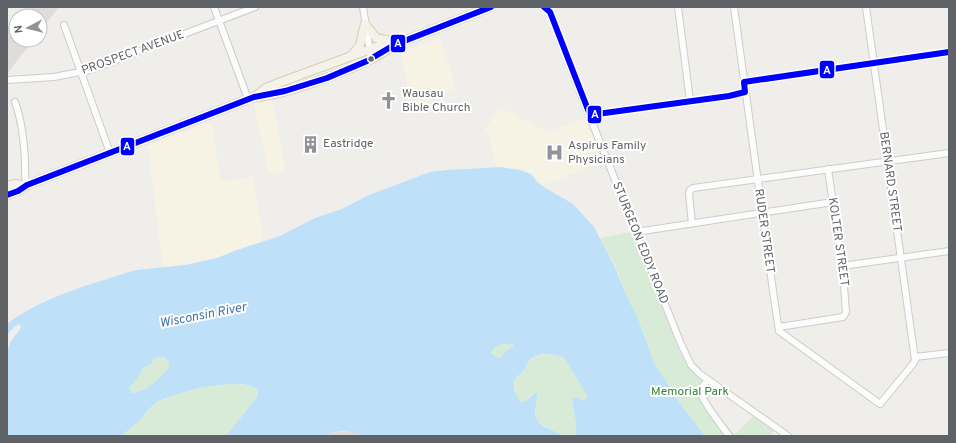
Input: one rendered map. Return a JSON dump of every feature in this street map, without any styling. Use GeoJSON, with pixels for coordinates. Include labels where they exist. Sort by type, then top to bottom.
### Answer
{"type":"FeatureCollection","features":[{"type":"Feature","properties":{"kind":"main road"},"geometry":{"type":"LineString","coordinates":[[251,98],[269,96],[339,72],[386,51],[397,44],[491,7]]}},
{"type":"Feature","properties":{"kind":"main road"},"geometry":{"type":"LineString","coordinates":[[365,24],[376,38],[397,44]]}},
{"type":"Feature","properties":{"kind":"main road"},"geometry":{"type":"LineString","coordinates":[[351,56],[360,45],[365,24]]}},
{"type":"Feature","properties":{"kind":"main road"},"geometry":{"type":"LineString","coordinates":[[7,195],[27,185],[251,98],[268,87],[383,44],[397,44]]}},
{"type":"Feature","properties":{"kind":"main road"},"geometry":{"type":"LineString","coordinates":[[7,186],[14,184],[27,185]]}},
{"type":"Feature","properties":{"kind":"street"},"geometry":{"type":"LineString","coordinates":[[214,7],[251,98]]}},
{"type":"Feature","properties":{"kind":"street","name":"PROSPECT AVENUE"},"geometry":{"type":"LineString","coordinates":[[7,80],[59,77],[97,68],[255,7]]}},
{"type":"Feature","properties":{"kind":"street"},"geometry":{"type":"LineString","coordinates":[[363,7],[371,58]]}},
{"type":"Feature","properties":{"kind":"street"},"geometry":{"type":"LineString","coordinates":[[544,7],[549,9]]}},
{"type":"Feature","properties":{"kind":"street"},"geometry":{"type":"LineString","coordinates":[[678,7],[690,101]]}},
{"type":"Feature","properties":{"kind":"street","name":"RUDER STREET"},"geometry":{"type":"LineString","coordinates":[[734,7],[779,327]]}},
{"type":"Feature","properties":{"kind":"street","name":"BERNARD STREET"},"geometry":{"type":"LineString","coordinates":[[866,7],[914,358]]}},
{"type":"Feature","properties":{"kind":"street","name":"STURGEON EDDY ROAD"},"geometry":{"type":"LineString","coordinates":[[549,9],[636,232],[692,367],[708,380],[788,436]]}},
{"type":"Feature","properties":{"kind":"street"},"geometry":{"type":"LineString","coordinates":[[64,25],[110,153]]}},
{"type":"Feature","properties":{"kind":"street"},"geometry":{"type":"LineString","coordinates":[[744,82],[949,52]]}},
{"type":"Feature","properties":{"kind":"street"},"geometry":{"type":"LineString","coordinates":[[590,115],[729,96],[745,92]]}},
{"type":"Feature","properties":{"kind":"street"},"geometry":{"type":"LineString","coordinates":[[15,102],[21,133],[25,161],[24,172],[27,185]]}},
{"type":"Feature","properties":{"kind":"street"},"geometry":{"type":"LineString","coordinates":[[692,223],[689,194],[691,189],[698,186],[949,153]]}},
{"type":"Feature","properties":{"kind":"street","name":"KOLTER STREET"},"geometry":{"type":"LineString","coordinates":[[779,327],[842,317],[845,315],[847,309],[828,169]]}},
{"type":"Feature","properties":{"kind":"street"},"geometry":{"type":"LineString","coordinates":[[636,232],[833,202]]}},
{"type":"Feature","properties":{"kind":"street"},"geometry":{"type":"LineString","coordinates":[[842,266],[949,251]]}},
{"type":"Feature","properties":{"kind":"street"},"geometry":{"type":"LineString","coordinates":[[779,327],[779,331],[790,340],[880,404],[913,364],[914,358],[949,353]]}},
{"type":"Feature","properties":{"kind":"street"},"geometry":{"type":"LineString","coordinates":[[708,380],[702,389],[702,394],[708,407],[729,436]]}},
{"type":"Feature","properties":{"kind":"shaded area"},"geometry":{"type":"Polygon","coordinates":[[[59,7],[48,21],[48,8],[32,8],[59,7]]]}},
{"type":"Feature","properties":{"kind":"shaded area"},"geometry":{"type":"Polygon","coordinates":[[[7,27],[8,48],[27,48],[7,74],[7,27]]]}},
{"type":"Feature","properties":{"kind":"shaded area"},"geometry":{"type":"Polygon","coordinates":[[[440,37],[456,89],[412,108],[401,53],[440,37]]]}},
{"type":"Feature","properties":{"kind":"shaded area"},"geometry":{"type":"Polygon","coordinates":[[[272,99],[286,171],[269,174],[254,105],[272,99]]]}},
{"type":"Feature","properties":{"kind":"shaded area"},"geometry":{"type":"Polygon","coordinates":[[[499,107],[548,132],[587,118],[605,162],[542,185],[531,174],[520,170],[496,168],[489,133],[485,130],[499,107]]]}},
{"type":"Feature","properties":{"kind":"shaded area"},"geometry":{"type":"Polygon","coordinates":[[[211,121],[221,182],[253,176],[263,242],[217,258],[185,265],[163,267],[148,146],[211,121]]]}},
{"type":"Feature","properties":{"kind":"shaded area"},"geometry":{"type":"Polygon","coordinates":[[[355,432],[360,436],[323,436],[330,433],[355,432]]]}},
{"type":"Feature","properties":{"kind":"green space","name":"Memorial Park"},"geometry":{"type":"Polygon","coordinates":[[[632,232],[679,351],[689,368],[709,388],[706,391],[706,395],[717,414],[735,435],[753,416],[774,431],[770,436],[705,436],[679,402],[653,361],[638,318],[629,301],[613,261],[600,238],[632,232]]]}},
{"type":"Feature","properties":{"kind":"green space"},"geometry":{"type":"Polygon","coordinates":[[[500,344],[513,344],[513,347],[507,350],[501,359],[491,353],[493,349],[500,344]]]}},
{"type":"Feature","properties":{"kind":"green space"},"geometry":{"type":"Polygon","coordinates":[[[549,354],[564,357],[587,396],[584,401],[575,397],[572,399],[576,423],[575,436],[563,435],[538,421],[535,414],[538,400],[531,394],[526,401],[521,402],[517,400],[514,382],[515,378],[523,372],[528,361],[536,355],[549,354]]]}},
{"type":"Feature","properties":{"kind":"green space"},"geometry":{"type":"Polygon","coordinates":[[[165,357],[169,362],[169,368],[157,381],[144,390],[132,393],[129,388],[137,379],[143,368],[151,364],[153,358],[165,357]]]}},
{"type":"Feature","properties":{"kind":"green space"},"geometry":{"type":"Polygon","coordinates":[[[234,384],[246,385],[255,388],[258,390],[258,396],[226,436],[121,436],[155,404],[176,394],[210,386],[234,384]]]}},
{"type":"Feature","properties":{"kind":"water","name":"Wisconsin River"},"geometry":{"type":"Polygon","coordinates":[[[500,167],[520,170],[531,174],[537,182],[573,204],[594,227],[612,261],[638,318],[653,361],[679,402],[705,436],[575,436],[576,423],[572,399],[575,397],[584,401],[587,396],[564,357],[546,354],[538,355],[530,359],[524,371],[514,381],[515,390],[521,402],[526,401],[534,393],[537,393],[535,413],[538,422],[564,436],[360,436],[356,433],[342,431],[323,436],[226,436],[258,396],[258,390],[250,386],[238,384],[191,390],[163,399],[152,406],[138,422],[121,436],[7,436],[7,351],[11,341],[21,328],[20,324],[15,326],[7,335],[7,324],[20,315],[65,293],[129,272],[185,265],[217,258],[280,236],[315,218],[342,209],[369,195],[430,172],[500,167]],[[500,344],[493,349],[491,353],[498,358],[513,347],[513,344],[500,344]],[[165,357],[154,358],[151,364],[143,368],[137,379],[129,388],[132,393],[144,390],[169,368],[169,362],[165,357]]]}},
{"type":"Feature","properties":{"kind":"transit line","name":"A"},"geometry":{"type":"LineString","coordinates":[[7,195],[18,191],[27,185],[254,97],[285,91],[327,78],[367,61],[394,45],[491,7]]}},
{"type":"Feature","properties":{"kind":"transit line","name":"A"},"geometry":{"type":"LineString","coordinates":[[544,7],[550,12],[590,115],[729,96],[745,92],[744,82],[949,52]]}},
{"type":"Feature","properties":{"kind":"place","name":"Wausau Bible Church"},"geometry":{"type":"Point","coordinates":[389,101]}},
{"type":"Feature","properties":{"kind":"place","name":"Eastridge"},"geometry":{"type":"Point","coordinates":[310,144]}},
{"type":"Feature","properties":{"kind":"place","name":"Aspirus Family Physicians"},"geometry":{"type":"Point","coordinates":[555,153]}}]}
